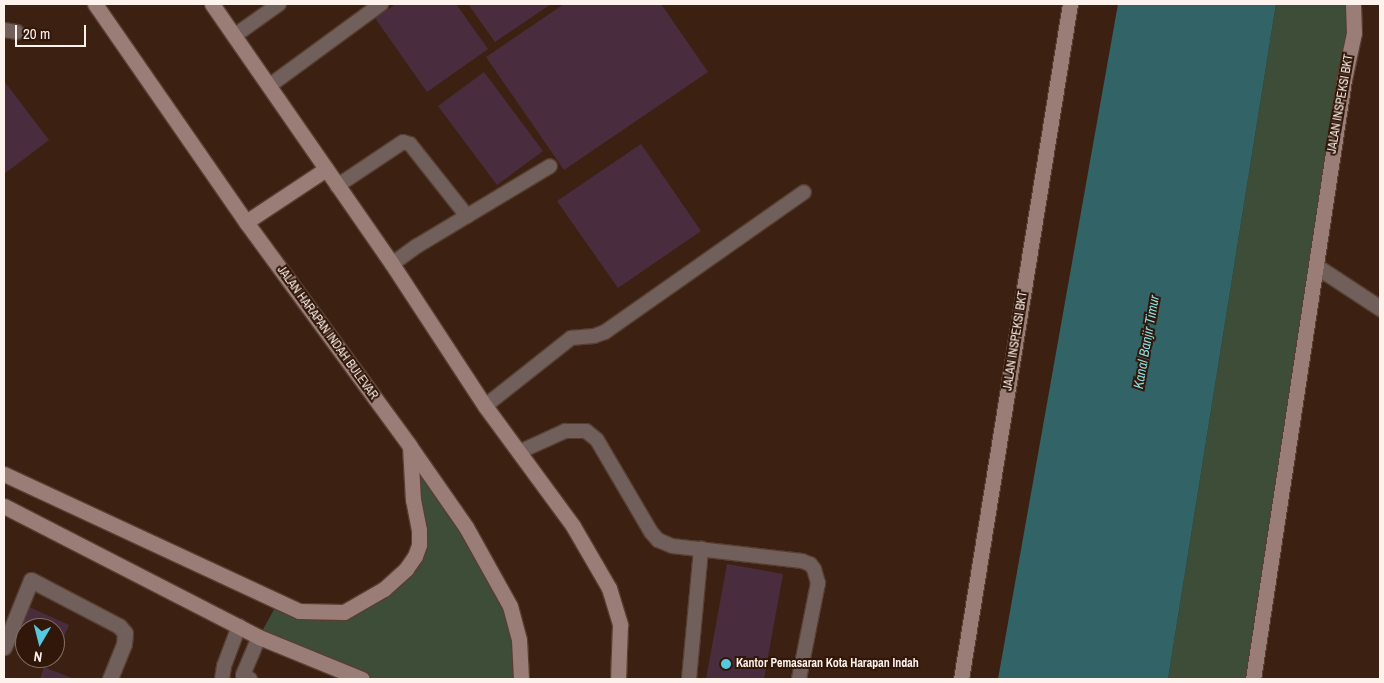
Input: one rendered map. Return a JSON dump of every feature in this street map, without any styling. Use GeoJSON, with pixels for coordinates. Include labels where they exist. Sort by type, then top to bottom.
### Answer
{"type":"FeatureCollection","features":[{"type":"Feature","properties":{"kind":"street","name":"JALAN HARAPAN INDAH BULEVAR"},"geometry":{"type":"LineString","coordinates":[[95,4],[410,445],[466,527],[510,606],[519,640],[521,679]]}},
{"type":"Feature","properties":{"kind":"street"},"geometry":{"type":"LineString","coordinates":[[212,4],[392,264],[485,406],[574,526],[610,588],[620,625],[618,679]]}},
{"type":"Feature","properties":{"kind":"street","name":"JALAN INSPEKSI BKT"},"geometry":{"type":"LineString","coordinates":[[961,679],[1070,4]]}},
{"type":"Feature","properties":{"kind":"street","name":"JALAN INSPEKSI BKT"},"geometry":{"type":"LineString","coordinates":[[1254,679],[1344,80],[1354,33],[1353,4]]}},
{"type":"Feature","properties":{"kind":"street"},"geometry":{"type":"LineString","coordinates":[[249,220],[326,169]]}},
{"type":"Feature","properties":{"kind":"street"},"geometry":{"type":"LineString","coordinates":[[1316,266],[1380,308]]}},
{"type":"Feature","properties":{"kind":"street"},"geometry":{"type":"LineString","coordinates":[[4,474],[299,611],[344,612],[384,589],[406,569],[419,545],[410,445]]}},
{"type":"Feature","properties":{"kind":"street"},"geometry":{"type":"LineString","coordinates":[[4,506],[259,636],[362,679]]}},
{"type":"Feature","properties":{"kind":"street"},"geometry":{"type":"LineString","coordinates":[[4,647],[31,580],[119,626],[125,633],[124,644],[110,679]]}},
{"type":"Feature","properties":{"kind":"lane"},"geometry":{"type":"LineString","coordinates":[[234,36],[279,4]]}},
{"type":"Feature","properties":{"kind":"lane"},"geometry":{"type":"LineString","coordinates":[[269,86],[381,4]]}},
{"type":"Feature","properties":{"kind":"lane"},"geometry":{"type":"LineString","coordinates":[[337,186],[402,142],[410,144],[467,216]]}},
{"type":"Feature","properties":{"kind":"lane"},"geometry":{"type":"LineString","coordinates":[[392,264],[550,166]]}},
{"type":"Feature","properties":{"kind":"lane"},"geometry":{"type":"LineString","coordinates":[[485,406],[571,338],[594,336],[605,332],[804,192]]}},
{"type":"Feature","properties":{"kind":"lane"},"geometry":{"type":"LineString","coordinates":[[519,452],[565,431],[586,431],[597,440],[648,528],[658,540],[672,546],[802,561],[814,569],[818,583],[799,679]]}},
{"type":"Feature","properties":{"kind":"lane"},"geometry":{"type":"LineString","coordinates":[[689,679],[701,549]]}},
{"type":"Feature","properties":{"kind":"lane"},"geometry":{"type":"LineString","coordinates":[[239,626],[223,672],[245,678],[259,636]]}},
{"type":"Feature","properties":{"kind":"green space"},"geometry":{"type":"Polygon","coordinates":[[[1276,4],[1353,4],[1252,679],[1168,679],[1276,4]]]}},
{"type":"Feature","properties":{"kind":"green space"},"geometry":{"type":"Polygon","coordinates":[[[409,445],[510,606],[521,679],[362,679],[259,637],[278,602],[344,612],[415,556],[409,445]]]}},
{"type":"Feature","properties":{"kind":"water","name":"Kanal Banjir Timur"},"geometry":{"type":"Polygon","coordinates":[[[1118,4],[1276,4],[1168,679],[998,679],[1118,4]]]}},
{"type":"Feature","properties":{"kind":"building"},"geometry":{"type":"Polygon","coordinates":[[[396,4],[456,4],[488,49],[427,92],[375,18],[396,4]]]}},
{"type":"Feature","properties":{"kind":"building"},"geometry":{"type":"Polygon","coordinates":[[[468,4],[551,4],[495,42],[468,4]]]}},
{"type":"Feature","properties":{"kind":"building"},"geometry":{"type":"Polygon","coordinates":[[[564,4],[661,4],[708,72],[564,170],[486,57],[564,4]]]}},
{"type":"Feature","properties":{"kind":"building"},"geometry":{"type":"Polygon","coordinates":[[[484,72],[543,151],[497,185],[438,106],[484,72]]]}},
{"type":"Feature","properties":{"kind":"building"},"geometry":{"type":"Polygon","coordinates":[[[4,81],[49,140],[4,174],[4,81]]]}},
{"type":"Feature","properties":{"kind":"building"},"geometry":{"type":"Polygon","coordinates":[[[641,144],[701,231],[618,288],[557,201],[641,144]]]}},
{"type":"Feature","properties":{"kind":"building"},"geometry":{"type":"Polygon","coordinates":[[[727,564],[783,574],[764,679],[706,679],[727,564]]]}},
{"type":"Feature","properties":{"kind":"building"},"geometry":{"type":"Polygon","coordinates":[[[27,606],[54,618],[22,618],[27,606]]]}},
{"type":"Feature","properties":{"kind":"building"},"geometry":{"type":"Polygon","coordinates":[[[65,623],[69,625],[65,634],[65,623]]]}},
{"type":"Feature","properties":{"kind":"building"},"geometry":{"type":"Polygon","coordinates":[[[44,668],[46,668],[74,679],[40,679],[44,668]]]}},
{"type":"Feature","properties":{"kind":"place","name":"Kantor Pemasaran Kota Harapan Indah"},"geometry":{"type":"Point","coordinates":[726,664]}}]}
